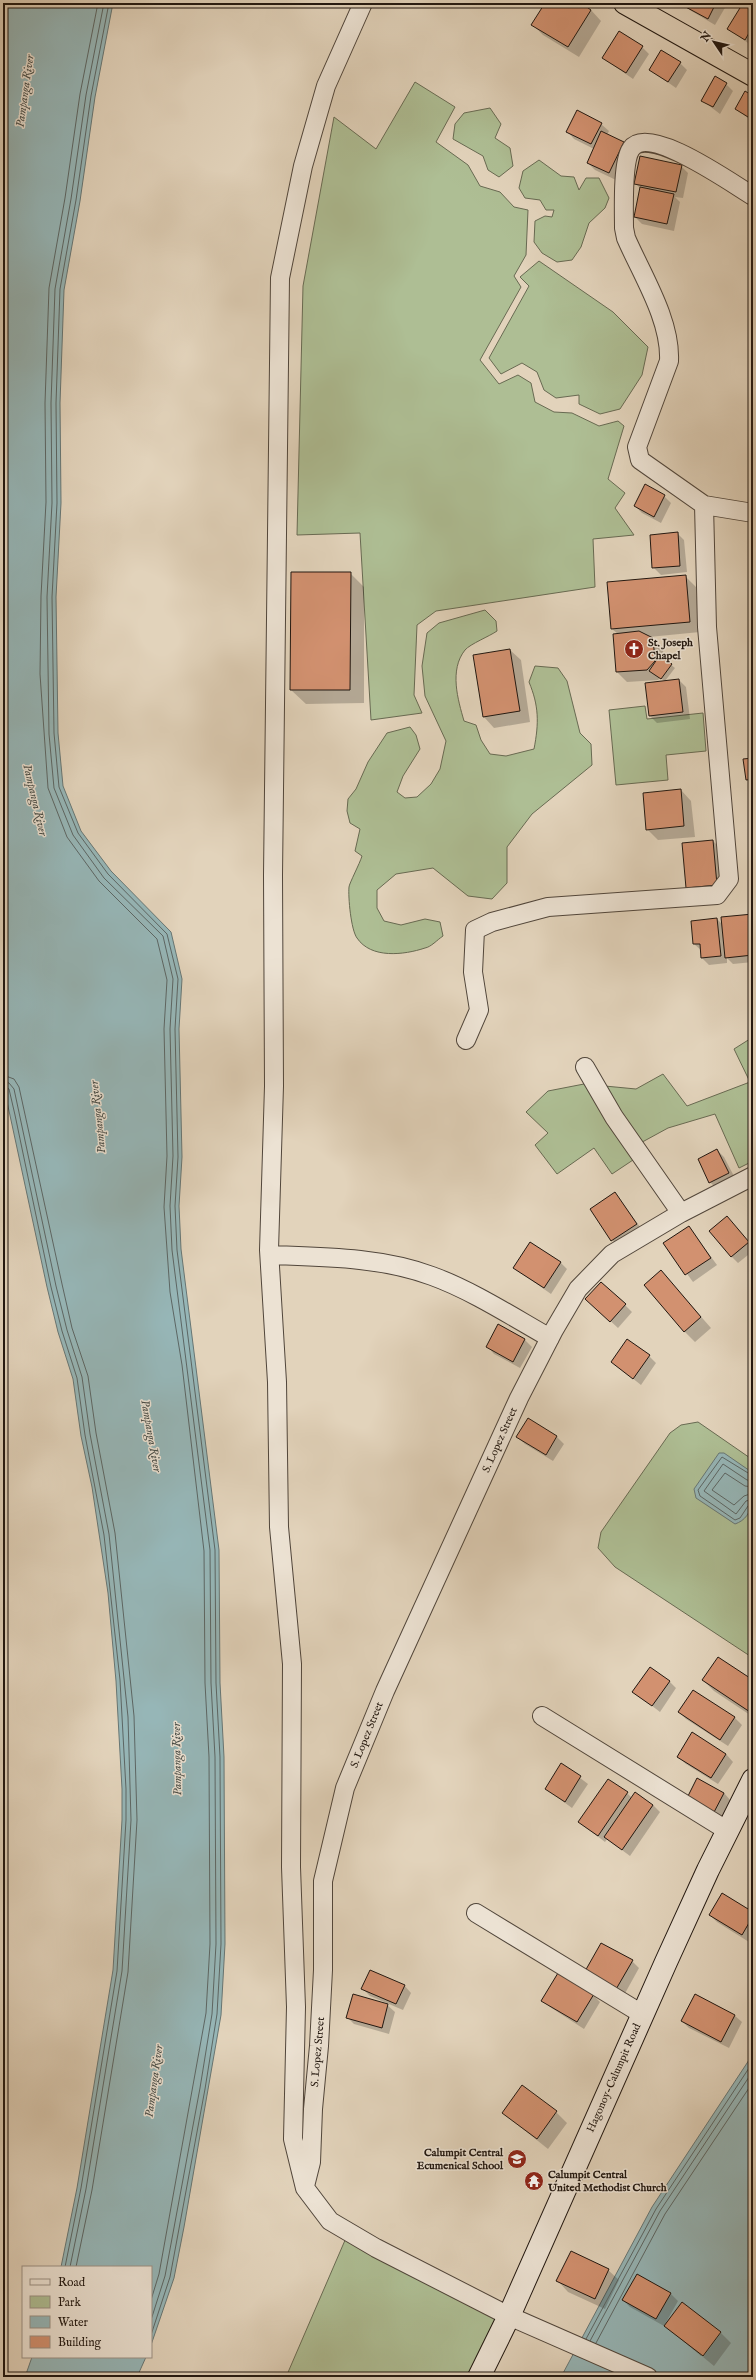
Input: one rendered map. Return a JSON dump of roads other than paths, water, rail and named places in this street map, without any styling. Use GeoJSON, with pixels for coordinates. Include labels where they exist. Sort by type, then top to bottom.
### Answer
{"type":"FeatureCollection","features":[{"type":"Feature","properties":{"kind":"highway"},"geometry":{"type":"LineString","coordinates":[[626,3],[753,75]]}},
{"type":"Feature","properties":{"kind":"main road","name":"Hagonoy-Calumpit Road"},"geometry":{"type":"LineString","coordinates":[[478,2377],[509,2316],[642,2014],[708,1870],[753,1780]]}},
{"type":"Feature","properties":{"kind":"street"},"geometry":{"type":"LineString","coordinates":[[363,3],[326,86],[303,166],[280,278],[276,730],[273,875],[274,1086],[270,1255],[277,1382],[279,1527],[292,1664],[291,1867],[296,2007],[292,2139],[305,2188],[330,2221],[376,2248],[509,2316],[648,2377]]}},
{"type":"Feature","properties":{"kind":"street"},"geometry":{"type":"LineString","coordinates":[[753,196],[677,151],[658,143],[641,142],[631,148],[626,160],[624,228],[626,238],[666,328],[670,348],[669,361],[637,447],[637,454],[640,460],[704,505],[753,513]]}},
{"type":"Feature","properties":{"kind":"street"},"geometry":{"type":"LineString","coordinates":[[466,1040],[479,1010],[473,972],[476,930],[492,922],[548,907],[717,895],[729,879],[707,627],[704,505]]}},
{"type":"Feature","properties":{"kind":"street"},"geometry":{"type":"LineString","coordinates":[[585,1067],[614,1117],[681,1214]]}},
{"type":"Feature","properties":{"kind":"street","name":"S. Lopez Street"},"geometry":{"type":"LineString","coordinates":[[305,2188],[311,2162],[313,2109],[319,2046],[323,1970],[323,1881],[345,1788],[384,1691],[519,1398],[550,1338],[578,1289],[612,1254],[681,1214],[753,1176]]}},
{"type":"Feature","properties":{"kind":"street"},"geometry":{"type":"LineString","coordinates":[[270,1255],[373,1262],[432,1276],[497,1308],[550,1338]]}},
{"type":"Feature","properties":{"kind":"street"},"geometry":{"type":"LineString","coordinates":[[542,1716],[728,1831]]}},
{"type":"Feature","properties":{"kind":"street"},"geometry":{"type":"LineString","coordinates":[[476,1913],[642,2014]]}},
{"type":"Feature","properties":{"kind":"water","name":"Pampanga River"},"geometry":{"type":"Polygon","coordinates":[[[3,3],[113,3],[95,97],[80,201],[64,290],[60,403],[61,503],[56,597],[58,733],[63,786],[81,831],[111,871],[171,932],[182,979],[179,1029],[182,1157],[179,1206],[181,1249],[219,1550],[220,1683],[224,1757],[225,1944],[221,2015],[174,2278],[152,2342],[152,2266],[61,2266],[77,2188],[113,1970],[122,1820],[122,1789],[116,1681],[108,1593],[92,1487],[81,1436],[73,1379],[58,1332],[47,1287],[3,1083],[3,3]]]}},
{"type":"Feature","properties":{"kind":"water"},"geometry":{"type":"Polygon","coordinates":[[[719,1453],[724,1453],[753,1473],[753,1496],[750,1510],[742,1521],[735,1524],[696,1498],[694,1489],[719,1453]]]}},
{"type":"Feature","properties":{"kind":"water"},"geometry":{"type":"Polygon","coordinates":[[[753,2054],[753,2377],[561,2377],[652,2207],[753,2054]]]}},
{"type":"Feature","properties":{"kind":"water"},"geometry":{"type":"Polygon","coordinates":[[[32,2358],[146,2358],[137,2377],[25,2377],[32,2358]]]}},
{"type":"Feature","properties":{"kind":"place","name":"St. Joseph Chapel"},"geometry":{"type":"Point","coordinates":[634,649]}},
{"type":"Feature","properties":{"kind":"place","name":"Calumpit Central Ecumenical School"},"geometry":{"type":"Point","coordinates":[517,2159]}},
{"type":"Feature","properties":{"kind":"place","name":"Calumpit Central United Methodist Church"},"geometry":{"type":"Point","coordinates":[534,2181]}}]}
